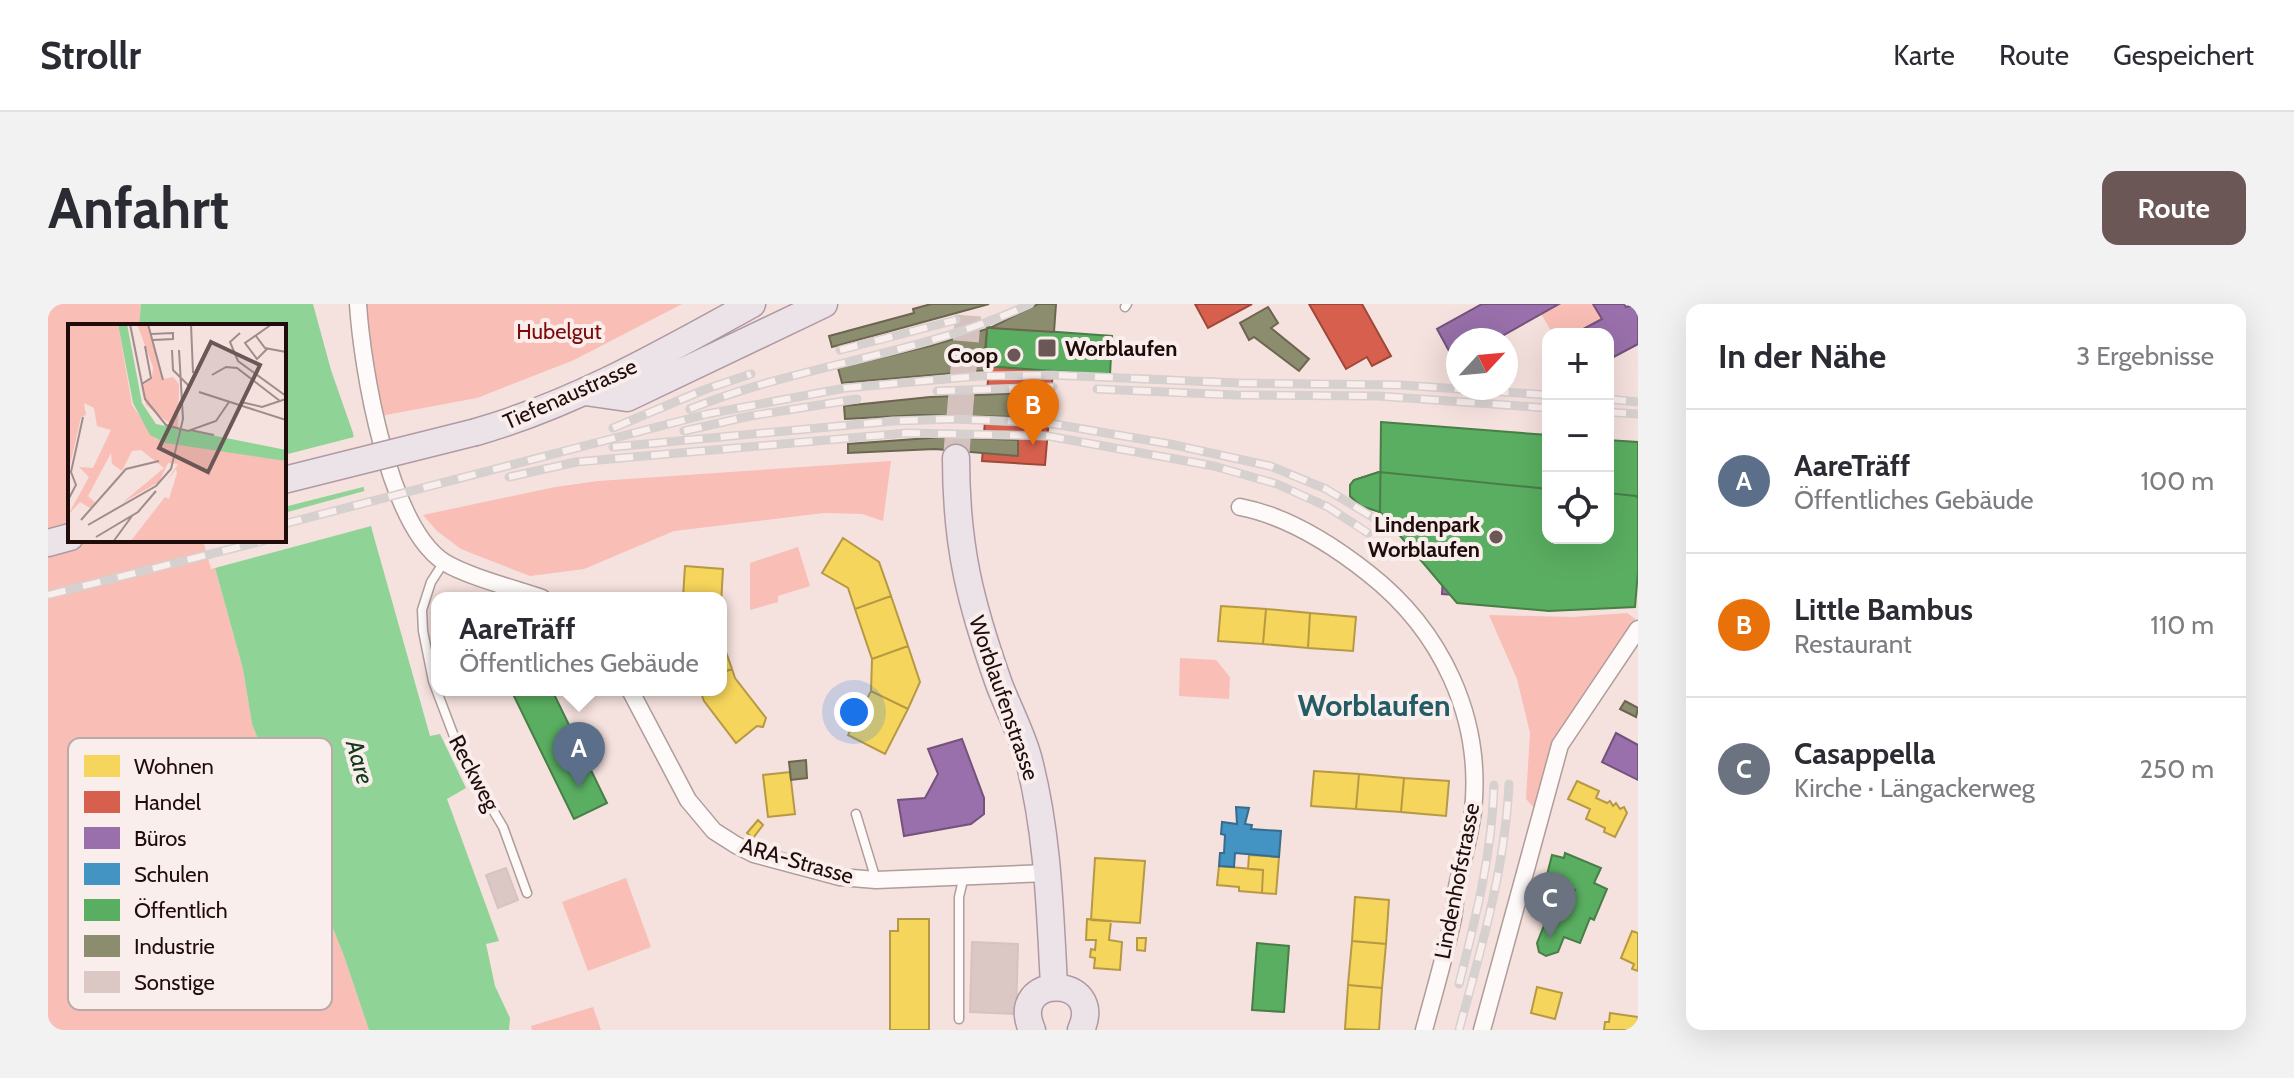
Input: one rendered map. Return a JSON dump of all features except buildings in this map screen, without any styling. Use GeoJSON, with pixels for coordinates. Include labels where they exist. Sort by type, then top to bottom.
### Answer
{"type":"FeatureCollection","features":[{"type":"Feature","properties":{"kind":"main road","name":"Tiefenaustrasse"},"geometry":{"type":"LineString","coordinates":[[286,479],[508,423],[585,392],[752,304]]}},
{"type":"Feature","properties":{"kind":"main road"},"geometry":{"type":"LineString","coordinates":[[585,392],[627,398],[824,304]]}},
{"type":"Feature","properties":{"kind":"main road","name":"Worblaufenstrasse"},"geometry":{"type":"LineString","coordinates":[[956,458],[959,532],[967,586],[1000,689],[1027,754],[1039,806],[1048,873],[1054,986]]}},
{"type":"Feature","properties":{"kind":"main road"},"geometry":{"type":"LineString","coordinates":[[48,543],[68,538]]}},
{"type":"Feature","properties":{"kind":"main road"},"geometry":{"type":"LineString","coordinates":[[1032,1030],[1028,1019],[1030,1002],[1041,991],[1054,986],[1072,991],[1082,1001],[1088,1028]]}},
{"type":"Feature","properties":{"kind":"street"},"geometry":{"type":"LineString","coordinates":[[358,304],[361,346],[375,417],[406,511],[425,543],[444,562],[526,592]]}},
{"type":"Feature","properties":{"kind":"street","name":"Lindenhofstrasse"},"geometry":{"type":"LineString","coordinates":[[1240,507],[1269,514],[1305,531],[1379,581],[1430,636],[1445,661],[1460,701],[1472,755],[1473,810],[1453,918],[1424,1030]]}},
{"type":"Feature","properties":{"kind":"street"},"geometry":{"type":"LineString","coordinates":[[1482,1030],[1560,745],[1638,629]]}},
{"type":"Feature","properties":{"kind":"street","name":"ARA-Strasse"},"geometry":{"type":"LineString","coordinates":[[633,696],[688,800],[714,831],[754,854],[840,877],[876,880],[1048,873]]}},
{"type":"Feature","properties":{"kind":"lane","name":"Reckweg"},"geometry":{"type":"LineString","coordinates":[[431,671],[422,610],[431,582],[444,562]]}},
{"type":"Feature","properties":{"kind":"lane","name":"Reckweg"},"geometry":{"type":"LineString","coordinates":[[439,696],[463,760],[503,827],[527,893]]}},
{"type":"Feature","properties":{"kind":"lane"},"geometry":{"type":"LineString","coordinates":[[856,814],[876,880]]}},
{"type":"Feature","properties":{"kind":"lane"},"geometry":{"type":"LineString","coordinates":[[959,1019],[959,897],[965,874]]}},
{"type":"Feature","properties":{"kind":"green space"},"geometry":{"type":"Polygon","coordinates":[[[48,304],[141,304],[139,324],[68,324],[68,542],[208,542],[243,669],[252,724],[258,738],[68,738],[68,1010],[332,1010],[332,926],[369,1030],[48,1030],[48,304]]]}},
{"type":"Feature","properties":{"kind":"green space","name":"Hubelgut"},"geometry":{"type":"Polygon","coordinates":[[[358,304],[682,304],[574,360],[477,398],[375,417],[358,304]]]}},
{"type":"Feature","properties":{"kind":"green space"},"geometry":{"type":"Polygon","coordinates":[[[1559,304],[1593,304],[1602,319],[1585,328],[1549,328],[1541,314],[1559,304]]]}},
{"type":"Feature","properties":{"kind":"green space"},"geometry":{"type":"Polygon","coordinates":[[[891,461],[883,521],[862,514],[824,513],[674,531],[584,569],[530,576],[461,549],[437,531],[423,515],[598,481],[891,461]]]}},
{"type":"Feature","properties":{"kind":"green space"},"geometry":{"type":"Polygon","coordinates":[[[798,547],[810,586],[778,596],[778,602],[750,610],[750,563],[798,547]]]}},
{"type":"Feature","properties":{"kind":"green space"},"geometry":{"type":"Polygon","coordinates":[[[1627,613],[1638,621],[1638,629],[1560,745],[1540,814],[1526,799],[1530,733],[1517,679],[1489,615],[1572,617],[1627,613]]]}},
{"type":"Feature","properties":{"kind":"green space"},"geometry":{"type":"Polygon","coordinates":[[[1180,658],[1216,660],[1230,677],[1229,699],[1179,696],[1180,658]]]}},
{"type":"Feature","properties":{"kind":"green space"},"geometry":{"type":"Polygon","coordinates":[[[626,878],[651,947],[588,971],[562,902],[626,878]]]}},
{"type":"Feature","properties":{"kind":"green space"},"geometry":{"type":"Polygon","coordinates":[[[593,1007],[601,1030],[532,1030],[531,1026],[593,1007]]]}},
{"type":"Feature","properties":{"kind":"water","name":"Aare"},"geometry":{"type":"Polygon","coordinates":[[[141,304],[313,304],[353,433],[372,530],[430,736],[440,734],[466,788],[447,799],[499,941],[486,944],[495,986],[510,1018],[509,1030],[369,1030],[332,926],[332,738],[258,738],[252,724],[243,669],[215,568],[286,542],[286,324],[139,324],[141,304]]]}},
{"type":"Feature","properties":{"kind":"pier"},"geometry":{"type":"Polygon","coordinates":[[[358,436],[367,486],[286,506],[286,454],[358,436]]]}},
{"type":"Feature","properties":{"kind":"pier"},"geometry":{"type":"Polygon","coordinates":[[[368,490],[375,525],[211,569],[204,542],[286,542],[286,512],[368,490]]]}},
{"type":"Feature","properties":{"kind":"tunnel"},"geometry":{"type":"LineString","coordinates":[[956,458],[969,304]]}},
{"type":"Feature","properties":{"kind":"railway"},"geometry":{"type":"LineString","coordinates":[[690,409],[774,381],[947,336],[1030,304]]}},
{"type":"Feature","properties":{"kind":"railway"},"geometry":{"type":"LineString","coordinates":[[840,350],[956,320]]}},
{"type":"Feature","properties":{"kind":"railway"},"geometry":{"type":"LineString","coordinates":[[613,428],[706,389],[751,374]]}},
{"type":"Feature","properties":{"kind":"railway"},"geometry":{"type":"LineString","coordinates":[[286,523],[707,414],[845,388],[979,376],[1052,375],[1239,383],[1401,385],[1542,395]]}},
{"type":"Feature","properties":{"kind":"railway"},"geometry":{"type":"LineString","coordinates":[[937,391],[1053,387]]}},
{"type":"Feature","properties":{"kind":"railway"},"geometry":{"type":"LineString","coordinates":[[1097,389],[1236,395],[1378,396],[1542,408]]}},
{"type":"Feature","properties":{"kind":"railway"},"geometry":{"type":"LineString","coordinates":[[684,431],[750,416],[857,399]]}},
{"type":"Feature","properties":{"kind":"railway"},"geometry":{"type":"LineString","coordinates":[[1614,400],[1638,402]]}},
{"type":"Feature","properties":{"kind":"railway"},"geometry":{"type":"LineString","coordinates":[[1614,412],[1638,414]]}},
{"type":"Feature","properties":{"kind":"railway"},"geometry":{"type":"LineString","coordinates":[[613,447],[893,421],[955,419],[1048,423],[1170,444],[1270,466],[1326,489],[1374,518]]}},
{"type":"Feature","properties":{"kind":"railway"},"geometry":{"type":"LineString","coordinates":[[509,477],[576,462],[907,433],[1048,436],[1214,466],[1277,484],[1328,507],[1368,533]]}},
{"type":"Feature","properties":{"kind":"railway"},"geometry":{"type":"LineString","coordinates":[[48,595],[258,542]]}},
{"type":"Feature","properties":{"kind":"railway"},"geometry":{"type":"LineString","coordinates":[[1459,1030],[1497,878],[1509,784]]}},
{"type":"Feature","properties":{"kind":"railway"},"geometry":{"type":"LineString","coordinates":[[1459,984],[1487,861],[1494,785]]}},
{"type":"Feature","properties":{"kind":"place","name":"Worblaufen"},"geometry":{"type":"Point","coordinates":[1047,348]}},
{"type":"Feature","properties":{"kind":"place","name":"Coop"},"geometry":{"type":"Point","coordinates":[1014,355]}},
{"type":"Feature","properties":{"kind":"place","name":"Little Bambus"},"geometry":{"type":"Point","coordinates":[1033,445]}},
{"type":"Feature","properties":{"kind":"place","name":"Lindenpark Worblaufen"},"geometry":{"type":"Point","coordinates":[1496,537]}},
{"type":"Feature","properties":{"kind":"place","name":"AareTräff"},"geometry":{"type":"Point","coordinates":[579,788]}},
{"type":"Feature","properties":{"kind":"place","name":"Casappella"},"geometry":{"type":"Point","coordinates":[1550,938]}},
{"type":"Feature","properties":{"kind":"district","name":"Worblaufen"},"geometry":{"type":"Point","coordinates":[1374,705]}}]}
